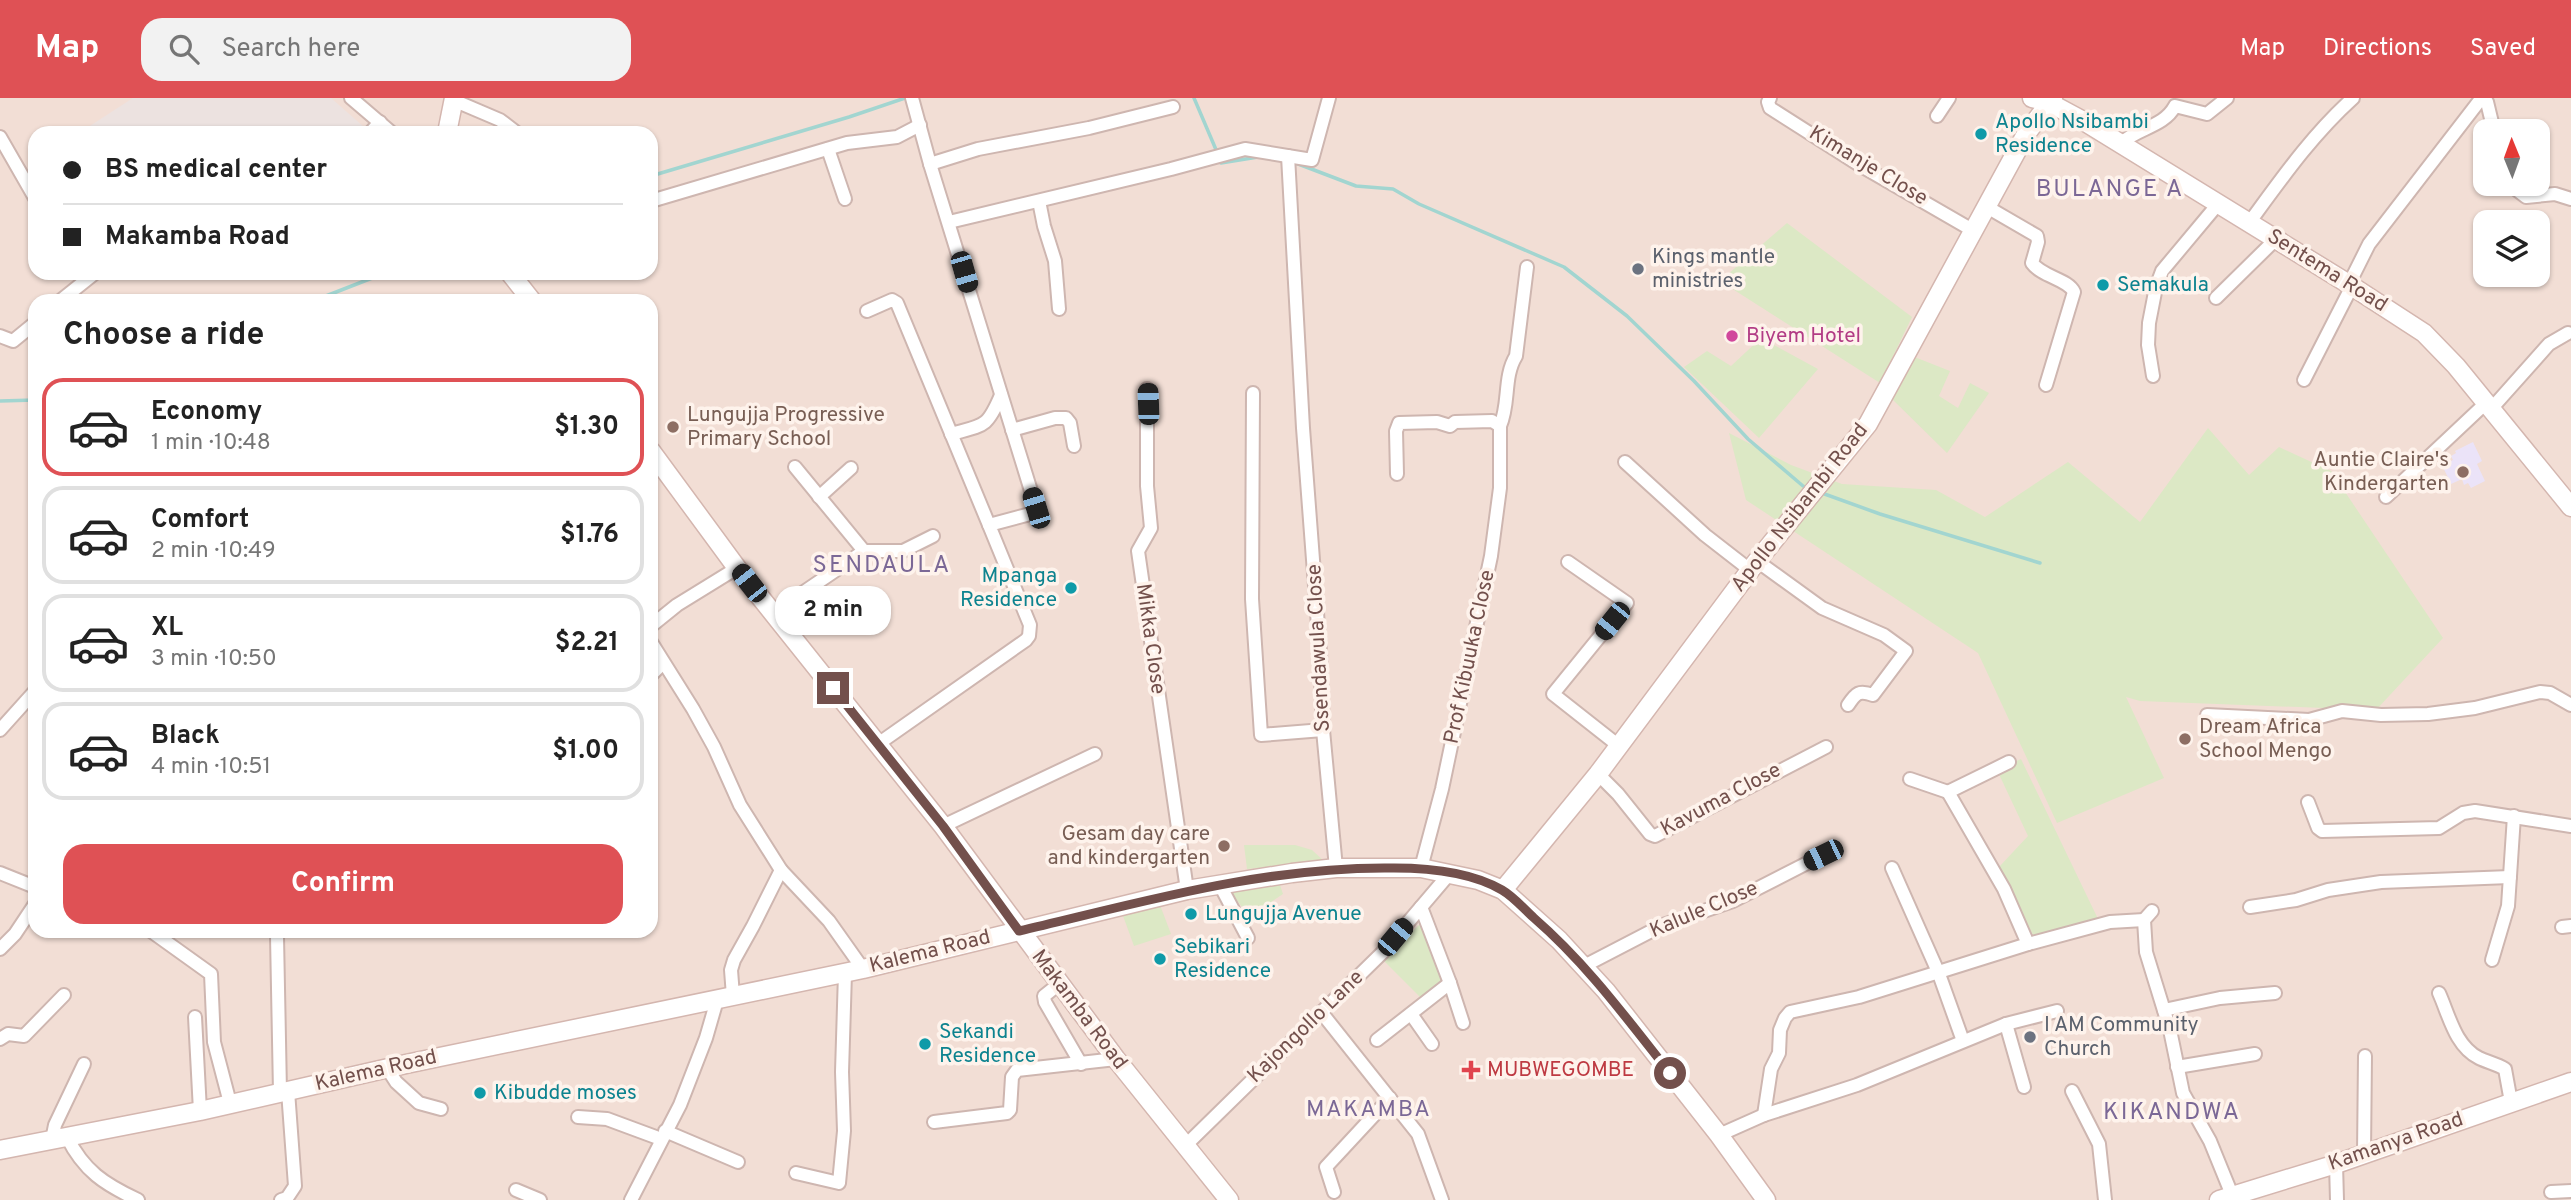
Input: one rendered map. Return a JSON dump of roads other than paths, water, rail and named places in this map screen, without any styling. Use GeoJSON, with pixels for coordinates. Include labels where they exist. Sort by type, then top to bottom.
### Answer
{"type":"FeatureCollection","features":[{"type":"Feature","properties":{"kind":"street"},"geometry":{"type":"LineString","coordinates":[[351,98],[384,126]]}},
{"type":"Feature","properties":{"kind":"street"},"geometry":{"type":"LineString","coordinates":[[912,98],[1036,510],[1034,513],[989,525]]}},
{"type":"Feature","properties":{"kind":"street"},"geometry":{"type":"LineString","coordinates":[[949,222],[1245,149],[1288,162],[1312,160],[1329,98]]}},
{"type":"Feature","properties":{"kind":"street","name":"Kimanje Close"},"geometry":{"type":"LineString","coordinates":[[1769,98],[1770,108],[1858,164],[1974,230]]}},
{"type":"Feature","properties":{"kind":"street"},"geometry":{"type":"LineString","coordinates":[[1937,116],[1949,98]]}},
{"type":"Feature","properties":{"kind":"street"},"geometry":{"type":"LineString","coordinates":[[2120,144],[2130,134],[2163,120],[2175,106],[2207,114],[2227,98]]}},
{"type":"Feature","properties":{"kind":"street"},"geometry":{"type":"LineString","coordinates":[[2249,223],[2302,152],[2327,122],[2353,98]]}},
{"type":"Feature","properties":{"kind":"street"},"geometry":{"type":"LineString","coordinates":[[448,126],[454,99],[508,126]]}},
{"type":"Feature","properties":{"kind":"street","name":"Apollo Nsibambi Road"},"geometry":{"type":"LineString","coordinates":[[1503,890],[1598,774],[1753,565],[1868,424],[2044,99]]}},
{"type":"Feature","properties":{"kind":"street","name":"Sentema Road"},"geometry":{"type":"LineString","coordinates":[[2044,99],[2351,285],[2424,333],[2489,405],[2571,507]]}},
{"type":"Feature","properties":{"kind":"street"},"geometry":{"type":"LineString","coordinates":[[2304,380],[2369,244],[2480,100],[2487,102],[2491,119]]}},
{"type":"Feature","properties":{"kind":"street"},"geometry":{"type":"LineString","coordinates":[[930,164],[978,149],[1089,128],[1173,107]]}},
{"type":"Feature","properties":{"kind":"street"},"geometry":{"type":"LineString","coordinates":[[376,126],[380,122]]}},
{"type":"Feature","properties":{"kind":"street"},"geometry":{"type":"LineString","coordinates":[[658,199],[847,144],[897,137],[920,125]]}},
{"type":"Feature","properties":{"kind":"street"},"geometry":{"type":"LineString","coordinates":[[0,137],[28,186]]}},
{"type":"Feature","properties":{"kind":"street"},"geometry":{"type":"LineString","coordinates":[[828,149],[845,200]]}},
{"type":"Feature","properties":{"kind":"street","name":"Ssendawula Close"},"geometry":{"type":"LineString","coordinates":[[1288,162],[1323,730],[1336,869]]}},
{"type":"Feature","properties":{"kind":"street"},"geometry":{"type":"LineString","coordinates":[[2550,195],[2571,199]]}},
{"type":"Feature","properties":{"kind":"street"},"geometry":{"type":"LineString","coordinates":[[1038,201],[1055,261],[1059,309]]}},
{"type":"Feature","properties":{"kind":"street"},"geometry":{"type":"LineString","coordinates":[[2153,376],[2148,345],[2149,323],[2162,271],[2218,204]]}},
{"type":"Feature","properties":{"kind":"street"},"geometry":{"type":"LineString","coordinates":[[1987,207],[2037,236],[2032,263],[2034,267],[2056,281],[2070,285],[2074,292],[2046,385]]}},
{"type":"Feature","properties":{"kind":"street"},"geometry":{"type":"LineString","coordinates":[[2216,299],[2276,239]]}},
{"type":"Feature","properties":{"kind":"street","name":"Prof Kibuuka Close"},"geometry":{"type":"LineString","coordinates":[[1421,868],[1442,789],[1491,556],[1500,488],[1500,426],[1504,418],[1510,369],[1516,356],[1527,267]]}},
{"type":"Feature","properties":{"kind":"street"},"geometry":{"type":"LineString","coordinates":[[69,294],[86,280]]}},
{"type":"Feature","properties":{"kind":"street"},"geometry":{"type":"LineString","coordinates":[[516,280],[526,294]]}},
{"type":"Feature","properties":{"kind":"street"},"geometry":{"type":"LineString","coordinates":[[867,310],[892,300],[897,303],[1030,625],[1029,636],[878,744]]}},
{"type":"Feature","properties":{"kind":"street"},"geometry":{"type":"LineString","coordinates":[[0,336],[13,341],[28,329]]}},
{"type":"Feature","properties":{"kind":"street"},"geometry":{"type":"LineString","coordinates":[[2386,497],[2489,405],[2549,344],[2568,333]]}},
{"type":"Feature","properties":{"kind":"street","name":"Mikka Close"},"geometry":{"type":"LineString","coordinates":[[1147,389],[1147,486],[1151,528],[1138,551],[1187,890]]}},
{"type":"Feature","properties":{"kind":"street"},"geometry":{"type":"LineString","coordinates":[[1253,393],[1252,600],[1261,735],[1323,730]]}},
{"type":"Feature","properties":{"kind":"street"},"geometry":{"type":"LineString","coordinates":[[951,434],[983,425],[991,419],[1001,395]]}},
{"type":"Feature","properties":{"kind":"street"},"geometry":{"type":"LineString","coordinates":[[1012,430],[1055,418],[1066,418],[1070,423],[1074,446]]}},
{"type":"Feature","properties":{"kind":"street"},"geometry":{"type":"LineString","coordinates":[[1397,474],[1396,431],[1399,423],[1437,422],[1450,426],[1455,422],[1492,421],[1500,426]]}},
{"type":"Feature","properties":{"kind":"street","name":"Makamba Road"},"geometry":{"type":"LineString","coordinates":[[658,461],[737,568],[943,826],[1116,1059],[1229,1200]]}},
{"type":"Feature","properties":{"kind":"street"},"geometry":{"type":"LineString","coordinates":[[1625,462],[1705,535],[1822,608],[1884,635],[1906,651],[1873,695],[1863,691],[1855,694],[1848,705]]}},
{"type":"Feature","properties":{"kind":"street"},"geometry":{"type":"LineString","coordinates":[[794,467],[864,551]]}},
{"type":"Feature","properties":{"kind":"street"},"geometry":{"type":"LineString","coordinates":[[819,497],[851,468]]}},
{"type":"Feature","properties":{"kind":"street"},"geometry":{"type":"LineString","coordinates":[[773,613],[864,551],[903,551],[933,536]]}},
{"type":"Feature","properties":{"kind":"street"},"geometry":{"type":"LineString","coordinates":[[1569,562],[1627,603],[1553,694],[1619,746]]}},
{"type":"Feature","properties":{"kind":"street"},"geometry":{"type":"LineString","coordinates":[[658,620],[677,605],[737,568]]}},
{"type":"Feature","properties":{"kind":"street"},"geometry":{"type":"LineString","coordinates":[[658,654],[714,747],[740,805],[781,870],[829,922],[854,971],[842,1093],[844,1131],[839,1183],[796,1173]]}},
{"type":"Feature","properties":{"kind":"street"},"geometry":{"type":"LineString","coordinates":[[658,668],[663,663]]}},
{"type":"Feature","properties":{"kind":"street"},"geometry":{"type":"LineString","coordinates":[[2207,715],[2309,720],[2342,711],[2381,715],[2428,714],[2475,708],[2540,692],[2550,693],[2571,705]]}},
{"type":"Feature","properties":{"kind":"street"},"geometry":{"type":"LineString","coordinates":[[0,730],[28,699]]}},
{"type":"Feature","properties":{"kind":"street","name":"Kavuma Close"},"geometry":{"type":"LineString","coordinates":[[1598,774],[1618,793],[1650,834],[1655,836],[1826,747]]}},
{"type":"Feature","properties":{"kind":"street"},"geometry":{"type":"LineString","coordinates":[[943,826],[1095,754]]}},
{"type":"Feature","properties":{"kind":"street"},"geometry":{"type":"LineString","coordinates":[[1948,792],[2009,762]]}},
{"type":"Feature","properties":{"kind":"street"},"geometry":{"type":"LineString","coordinates":[[1910,779],[1948,792],[2004,889],[2028,944]]}},
{"type":"Feature","properties":{"kind":"street"},"geometry":{"type":"LineString","coordinates":[[2308,802],[2318,828],[2322,831],[2439,828],[2462,813],[2475,811],[2571,826]]}},
{"type":"Feature","properties":{"kind":"street"},"geometry":{"type":"LineString","coordinates":[[2491,960],[2508,906],[2514,816]]}},
{"type":"Feature","properties":{"kind":"street","name":"Kalule Close"},"geometry":{"type":"LineString","coordinates":[[1584,966],[1663,925],[1733,901],[1823,855]]}},
{"type":"Feature","properties":{"kind":"street","name":"Kalema Road"},"geometry":{"type":"LineString","coordinates":[[0,1150],[200,1111],[387,1068],[854,971],[1187,890],[1336,869],[1421,868],[1450,873],[1503,890],[1584,966],[1719,1135],[1766,1200]]}},
{"type":"Feature","properties":{"kind":"street"},"geometry":{"type":"LineString","coordinates":[[1892,868],[1939,974],[1963,1041]]}},
{"type":"Feature","properties":{"kind":"street"},"geometry":{"type":"LineString","coordinates":[[631,1200],[689,1082],[725,998],[734,960],[781,870]]}},
{"type":"Feature","properties":{"kind":"street"},"geometry":{"type":"LineString","coordinates":[[0,873],[28,884]]}},
{"type":"Feature","properties":{"kind":"street","name":"Kajongollo Lane"},"geometry":{"type":"LineString","coordinates":[[1185,1145],[1382,953],[1450,873]]}},
{"type":"Feature","properties":{"kind":"street"},"geometry":{"type":"LineString","coordinates":[[2250,907],[2381,882],[2510,877]]}},
{"type":"Feature","properties":{"kind":"street"},"geometry":{"type":"LineString","coordinates":[[1220,885],[1248,938]]}},
{"type":"Feature","properties":{"kind":"street"},"geometry":{"type":"LineString","coordinates":[[1421,907],[1451,983],[1463,1023]]}},
{"type":"Feature","properties":{"kind":"street"},"geometry":{"type":"LineString","coordinates":[[0,948],[15,934],[28,914]]}},
{"type":"Feature","properties":{"kind":"street"},"geometry":{"type":"LineString","coordinates":[[1764,1115],[1771,1069],[1779,1053],[1780,1030],[1790,1012],[1859,997],[2028,944],[2110,922],[2148,915],[2146,952],[2164,1010],[2177,1067],[2188,1105],[2210,1141],[2226,1197]]}},
{"type":"Feature","properties":{"kind":"street"},"geometry":{"type":"LineString","coordinates":[[160,938],[211,974],[214,1042],[230,1104]]}},
{"type":"Feature","properties":{"kind":"street"},"geometry":{"type":"LineString","coordinates":[[277,938],[284,1092],[297,1200]]}},
{"type":"Feature","properties":{"kind":"street"},"geometry":{"type":"LineString","coordinates":[[1377,1040],[1451,983]]}},
{"type":"Feature","properties":{"kind":"street"},"geometry":{"type":"LineString","coordinates":[[1059,984],[1044,996],[1045,1002],[1081,1064]]}},
{"type":"Feature","properties":{"kind":"street"},"geometry":{"type":"LineString","coordinates":[[2164,1010],[2220,998],[2275,993]]}},
{"type":"Feature","properties":{"kind":"street"},"geometry":{"type":"LineString","coordinates":[[2439,993],[2460,1041],[2478,1058],[2505,1069],[2511,1102]]}},
{"type":"Feature","properties":{"kind":"street"},"geometry":{"type":"LineString","coordinates":[[0,1039],[8,1034],[24,1036],[64,995]]}},
{"type":"Feature","properties":{"kind":"street"},"geometry":{"type":"LineString","coordinates":[[1719,1135],[1764,1115],[1857,1085],[2006,1024],[2057,1011]]}},
{"type":"Feature","properties":{"kind":"street"},"geometry":{"type":"LineString","coordinates":[[1321,1012],[1418,1134],[1442,1200]]}},
{"type":"Feature","properties":{"kind":"street"},"geometry":{"type":"LineString","coordinates":[[1411,1014],[1432,1044]]}},
{"type":"Feature","properties":{"kind":"street"},"geometry":{"type":"LineString","coordinates":[[195,1017],[200,1111]]}},
{"type":"Feature","properties":{"kind":"street"},"geometry":{"type":"LineString","coordinates":[[2006,1024],[2024,1087]]}},
{"type":"Feature","properties":{"kind":"street"},"geometry":{"type":"LineString","coordinates":[[2177,1067],[2255,1054]]}},
{"type":"Feature","properties":{"kind":"street"},"geometry":{"type":"LineString","coordinates":[[2364,1153],[2365,1056]]}},
{"type":"Feature","properties":{"kind":"street"},"geometry":{"type":"LineString","coordinates":[[934,1122],[1004,1114],[1010,1110],[1014,1072],[1116,1059]]}},
{"type":"Feature","properties":{"kind":"street"},"geometry":{"type":"LineString","coordinates":[[84,1064],[55,1125],[59,1139],[92,1172],[138,1200]]}},
{"type":"Feature","properties":{"kind":"street"},"geometry":{"type":"LineString","coordinates":[[387,1068],[396,1082],[419,1103],[441,1109]]}},
{"type":"Feature","properties":{"kind":"street","name":"Kamanya Road"},"geometry":{"type":"LineString","coordinates":[[2226,1197],[2336,1164],[2571,1082]]}},
{"type":"Feature","properties":{"kind":"street"},"geometry":{"type":"LineString","coordinates":[[2072,1091],[2099,1144],[2105,1200]]}},
{"type":"Feature","properties":{"kind":"street"},"geometry":{"type":"LineString","coordinates":[[1334,1192],[1326,1167],[1390,1098]]}},
{"type":"Feature","properties":{"kind":"street"},"geometry":{"type":"LineString","coordinates":[[578,1117],[607,1119],[663,1135],[738,1162]]}},
{"type":"Feature","properties":{"kind":"street"},"geometry":{"type":"LineString","coordinates":[[2336,1164],[2337,1200]]}},
{"type":"Feature","properties":{"kind":"street"},"geometry":{"type":"LineString","coordinates":[[281,1200],[287,1198],[295,1186]]}},
{"type":"Feature","properties":{"kind":"street"},"geometry":{"type":"LineString","coordinates":[[516,1189],[540,1200]]}},
{"type":"Feature","properties":{"kind":"street"},"geometry":{"type":"LineString","coordinates":[[2552,1192],[2571,1191]]}},
{"type":"Feature","properties":{"kind":"waterway"},"geometry":{"type":"LineString","coordinates":[[658,174],[905,98]]}},
{"type":"Feature","properties":{"kind":"waterway"},"geometry":{"type":"LineString","coordinates":[[1194,98],[1217,152]]}},
{"type":"Feature","properties":{"kind":"waterway"},"geometry":{"type":"LineString","coordinates":[[1220,160],[1221,163],[1258,157]]}},
{"type":"Feature","properties":{"kind":"waterway"},"geometry":{"type":"LineString","coordinates":[[1293,162],[1356,186],[1393,189],[1419,204],[1564,267],[1627,316],[1694,381],[1748,439],[1808,488]]}},
{"type":"Feature","properties":{"kind":"waterway"},"geometry":{"type":"LineString","coordinates":[[331,294],[367,280]]}},
{"type":"Feature","properties":{"kind":"waterway"},"geometry":{"type":"LineString","coordinates":[[0,401],[28,400]]}},
{"type":"Feature","properties":{"kind":"waterway"},"geometry":{"type":"LineString","coordinates":[[1819,492],[1880,514],[2040,563]]}},
{"type":"Feature","properties":{"kind":"place","name":"Apollo Nsibambi Residence"},"geometry":{"type":"Point","coordinates":[1981,134]}},
{"type":"Feature","properties":{"kind":"place","name":"Kings mantle ministries"},"geometry":{"type":"Point","coordinates":[1638,269]}},
{"type":"Feature","properties":{"kind":"place","name":"Semakula"},"geometry":{"type":"Point","coordinates":[2103,285]}},
{"type":"Feature","properties":{"kind":"place","name":"Biyem Hotel"},"geometry":{"type":"Point","coordinates":[1732,336]}},
{"type":"Feature","properties":{"kind":"place","name":"Lungujja Progressive Primary School"},"geometry":{"type":"Point","coordinates":[673,427]}},
{"type":"Feature","properties":{"kind":"place","name":"Auntie Claire's Kindergarten"},"geometry":{"type":"Point","coordinates":[2463,472]}},
{"type":"Feature","properties":{"kind":"place","name":"Mpanga Residence"},"geometry":{"type":"Point","coordinates":[1071,588]}},
{"type":"Feature","properties":{"kind":"place","name":"Dream Africa School Mengo"},"geometry":{"type":"Point","coordinates":[2185,739]}},
{"type":"Feature","properties":{"kind":"place","name":"Gesam day care and kindergarten"},"geometry":{"type":"Point","coordinates":[1224,846]}},
{"type":"Feature","properties":{"kind":"place","name":"Lungujja Avenue"},"geometry":{"type":"Point","coordinates":[1191,914]}},
{"type":"Feature","properties":{"kind":"place","name":"Sebikari Residence"},"geometry":{"type":"Point","coordinates":[1160,959]}},
{"type":"Feature","properties":{"kind":"place","name":"I AM Community Church"},"geometry":{"type":"Point","coordinates":[2030,1037]}},
{"type":"Feature","properties":{"kind":"place","name":"Sekandi Residence"},"geometry":{"type":"Point","coordinates":[925,1044]}},
{"type":"Feature","properties":{"kind":"place","name":"MUBWEGOMBE"},"geometry":{"type":"Point","coordinates":[1471,1070]}},
{"type":"Feature","properties":{"kind":"place","name":"Kibudde moses"},"geometry":{"type":"Point","coordinates":[480,1093]}},
{"type":"Feature","properties":{"kind":"district","name":"BULANGE A"},"geometry":{"type":"Point","coordinates":[2110,190]}},
{"type":"Feature","properties":{"kind":"district","name":"SENDAULA"},"geometry":{"type":"Point","coordinates":[882,566]}},
{"type":"Feature","properties":{"kind":"district","name":"MAKAMBA"},"geometry":{"type":"Point","coordinates":[1369,1110]}},
{"type":"Feature","properties":{"kind":"district","name":"KIKANDWA"},"geometry":{"type":"Point","coordinates":[2172,1113]}}]}
